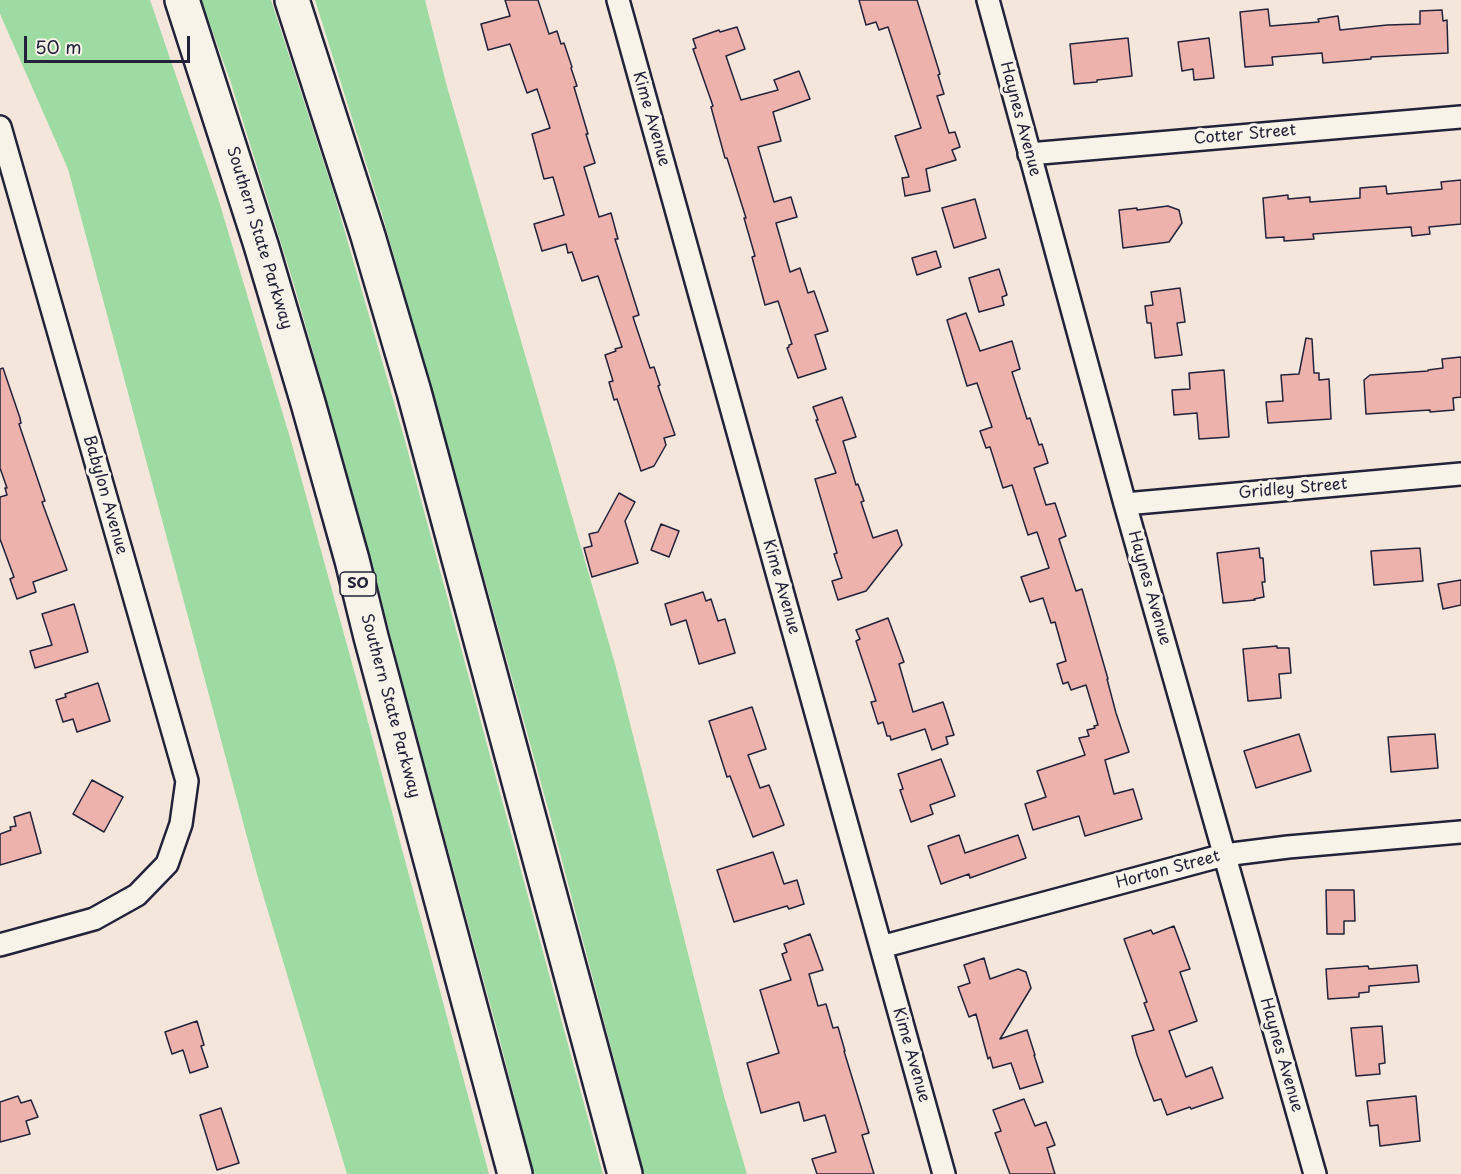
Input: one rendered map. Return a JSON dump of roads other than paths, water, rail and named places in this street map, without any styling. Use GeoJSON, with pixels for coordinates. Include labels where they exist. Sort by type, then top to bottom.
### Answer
{"type":"FeatureCollection","features":[{"type":"Feature","properties":{"kind":"highway","name":"Southern State Parkway"},"geometry":{"type":"LineString","coordinates":[[182,0],[264,255],[305,392],[352,560],[515,1174]]}},
{"type":"Feature","properties":{"kind":"highway"},"geometry":{"type":"LineString","coordinates":[[292,0],[368,236],[414,392],[625,1174]]}},
{"type":"Feature","properties":{"kind":"street","name":"Kime Avenue"},"geometry":{"type":"LineString","coordinates":[[618,0],[945,1174]]}},
{"type":"Feature","properties":{"kind":"street","name":"Haynes Avenue"},"geometry":{"type":"LineString","coordinates":[[988,0],[1125,504],[1315,1174]]}},
{"type":"Feature","properties":{"kind":"street","name":"Cotter Street"},"geometry":{"type":"LineString","coordinates":[[1029,154],[1461,117]]}},
{"type":"Feature","properties":{"kind":"street","name":"Babylon Avenue"},"geometry":{"type":"LineString","coordinates":[[0,126],[187,781],[181,824],[167,864],[137,895],[93,920],[0,945]]}},
{"type":"Feature","properties":{"kind":"street","name":"Gridley Street"},"geometry":{"type":"LineString","coordinates":[[1125,504],[1461,474]]}},
{"type":"Feature","properties":{"kind":"street","name":"Horton Street"},"geometry":{"type":"LineString","coordinates":[[881,947],[1224,855],[1461,832]]}}]}
